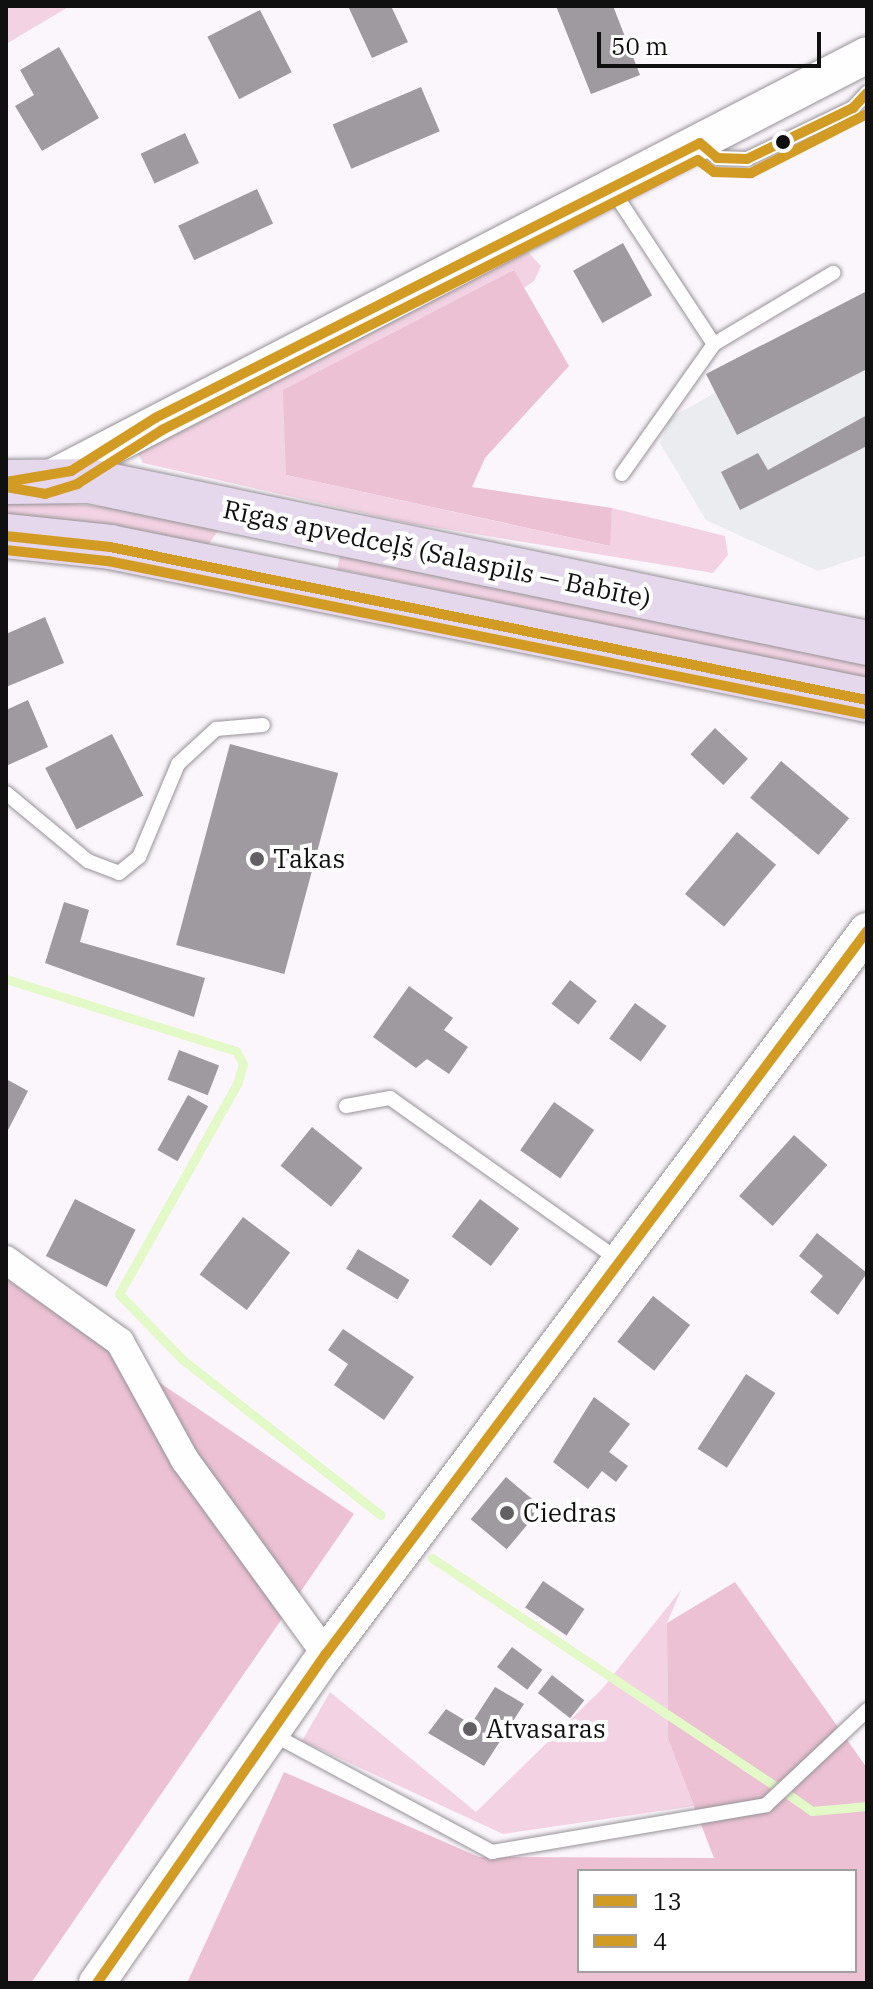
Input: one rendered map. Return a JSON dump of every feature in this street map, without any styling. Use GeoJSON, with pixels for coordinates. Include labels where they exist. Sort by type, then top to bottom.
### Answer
{"type":"FeatureCollection","features":[{"type":"Feature","properties":{"kind":"highway","name":"Rīgas apvedceļš (Salaspils — Babīte)"},"geometry":{"type":"LineString","coordinates":[[26,481],[89,481],[867,643]]}},
{"type":"Feature","properties":{"kind":"highway"},"geometry":{"type":"LineString","coordinates":[[8,537],[110,547],[867,700]]}},
{"type":"Feature","properties":{"kind":"street"},"geometry":{"type":"LineString","coordinates":[[26,481],[613,191],[867,55]]}},
{"type":"Feature","properties":{"kind":"street"},"geometry":{"type":"LineString","coordinates":[[97,1983],[326,1654],[867,931]]}},
{"type":"Feature","properties":{"kind":"street"},"geometry":{"type":"LineString","coordinates":[[6,1260],[120,1342],[185,1460],[326,1654]]}},
{"type":"Feature","properties":{"kind":"lane"},"geometry":{"type":"LineString","coordinates":[[700,143],[717,158],[747,159],[853,108],[867,93]]}},
{"type":"Feature","properties":{"kind":"lane"},"geometry":{"type":"LineString","coordinates":[[613,191],[714,344]]}},
{"type":"Feature","properties":{"kind":"lane"},"geometry":{"type":"LineString","coordinates":[[622,474],[714,344],[833,273]]}},
{"type":"Feature","properties":{"kind":"lane"},"geometry":{"type":"LineString","coordinates":[[6,793],[88,861],[119,873],[139,857],[178,764],[216,729],[263,725]]}},
{"type":"Feature","properties":{"kind":"lane"},"geometry":{"type":"LineString","coordinates":[[346,1106],[390,1098],[621,1261]]}},
{"type":"Feature","properties":{"kind":"lane"},"geometry":{"type":"LineString","coordinates":[[271,1733],[492,1852],[766,1805],[867,1710]]}},
{"type":"Feature","properties":{"kind":"shaded area"},"geometry":{"type":"Polygon","coordinates":[[[6,6],[70,6],[6,44],[6,6]]]}},
{"type":"Feature","properties":{"kind":"shaded area"},"geometry":{"type":"Polygon","coordinates":[[[526,250],[541,266],[534,281],[524,288],[513,270],[286,475],[609,546],[612,508],[725,536],[728,555],[713,573],[408,523],[143,463],[138,453],[526,250]]]}},
{"type":"Feature","properties":{"kind":"shaded area"},"geometry":{"type":"Polygon","coordinates":[[[514,270],[569,366],[485,458],[472,487],[612,508],[610,546],[286,475],[283,390],[514,270]]]}},
{"type":"Feature","properties":{"kind":"shaded area"},"geometry":{"type":"Polygon","coordinates":[[[867,291],[867,555],[818,571],[706,520],[660,443],[670,418],[715,393],[706,374],[867,291]]]}},
{"type":"Feature","properties":{"kind":"shaded area"},"geometry":{"type":"Polygon","coordinates":[[[6,498],[119,508],[220,528],[208,545],[68,520],[6,519],[6,498]]]}},
{"type":"Feature","properties":{"kind":"shaded area"},"geometry":{"type":"Polygon","coordinates":[[[340,555],[867,662],[867,679],[337,569],[340,555]]]}},
{"type":"Feature","properties":{"kind":"shaded area"},"geometry":{"type":"Polygon","coordinates":[[[6,1279],[354,1514],[31,1983],[6,1983],[6,1279]]]}},
{"type":"Feature","properties":{"kind":"shaded area"},"geometry":{"type":"Polygon","coordinates":[[[735,1582],[867,1768],[867,1983],[187,1983],[284,1772],[479,1857],[714,1858],[668,1739],[667,1623],[735,1582]]]}},
{"type":"Feature","properties":{"kind":"shaded area"},"geometry":{"type":"Polygon","coordinates":[[[681,1590],[667,1623],[668,1739],[694,1806],[503,1834],[302,1741],[330,1692],[476,1812],[602,1689],[681,1590]]]}},
{"type":"Feature","properties":{"kind":"building"},"geometry":{"type":"Polygon","coordinates":[[[348,6],[391,6],[408,42],[372,58],[348,6]]]}},
{"type":"Feature","properties":{"kind":"building"},"geometry":{"type":"Polygon","coordinates":[[[556,6],[613,6],[640,75],[591,94],[556,6]]]}},
{"type":"Feature","properties":{"kind":"building"},"geometry":{"type":"Polygon","coordinates":[[[260,10],[292,72],[239,99],[207,37],[260,10]]]}},
{"type":"Feature","properties":{"kind":"building"},"geometry":{"type":"Polygon","coordinates":[[[59,47],[99,118],[42,151],[15,106],[34,95],[20,70],[59,47]]]}},
{"type":"Feature","properties":{"kind":"building"},"geometry":{"type":"Polygon","coordinates":[[[421,87],[440,131],[351,169],[333,125],[421,87]]]}},
{"type":"Feature","properties":{"kind":"building"},"geometry":{"type":"Polygon","coordinates":[[[185,133],[199,163],[155,184],[141,154],[185,133]]]}},
{"type":"Feature","properties":{"kind":"building"},"geometry":{"type":"Polygon","coordinates":[[[257,189],[273,223],[194,260],[178,226],[257,189]]]}},
{"type":"Feature","properties":{"kind":"building"},"geometry":{"type":"Polygon","coordinates":[[[623,243],[652,295],[602,323],[573,271],[623,243]]]}},
{"type":"Feature","properties":{"kind":"building"},"geometry":{"type":"Polygon","coordinates":[[[867,291],[867,369],[737,435],[706,374],[867,291]]]}},
{"type":"Feature","properties":{"kind":"building"},"geometry":{"type":"Polygon","coordinates":[[[867,415],[867,446],[740,510],[721,472],[758,453],[768,470],[867,415]]]}},
{"type":"Feature","properties":{"kind":"building"},"geometry":{"type":"Polygon","coordinates":[[[45,617],[64,663],[6,687],[6,634],[45,617]]]}},
{"type":"Feature","properties":{"kind":"building"},"geometry":{"type":"Polygon","coordinates":[[[28,700],[48,747],[6,766],[6,710],[28,700]]]}},
{"type":"Feature","properties":{"kind":"building"},"geometry":{"type":"Polygon","coordinates":[[[715,728],[748,759],[723,785],[690,754],[715,728]]]}},
{"type":"Feature","properties":{"kind":"building"},"geometry":{"type":"Polygon","coordinates":[[[112,734],[143,795],[76,830],[45,768],[112,734]]]}},
{"type":"Feature","properties":{"kind":"building","name":"Takas"},"geometry":{"type":"Polygon","coordinates":[[[230,744],[338,773],[284,974],[176,945],[230,744]]]}},
{"type":"Feature","properties":{"kind":"building"},"geometry":{"type":"Polygon","coordinates":[[[781,761],[849,818],[818,855],[750,798],[781,761]]]}},
{"type":"Feature","properties":{"kind":"building"},"geometry":{"type":"Polygon","coordinates":[[[737,832],[776,865],[724,927],[685,894],[737,832]]]}},
{"type":"Feature","properties":{"kind":"building"},"geometry":{"type":"Polygon","coordinates":[[[64,902],[89,910],[80,942],[205,978],[194,1017],[45,963],[64,902]]]}},
{"type":"Feature","properties":{"kind":"building"},"geometry":{"type":"Polygon","coordinates":[[[570,980],[597,1001],[578,1025],[552,1004],[570,980]]]}},
{"type":"Feature","properties":{"kind":"building"},"geometry":{"type":"Polygon","coordinates":[[[409,986],[453,1018],[444,1030],[468,1047],[449,1074],[427,1059],[416,1068],[373,1037],[409,986]]]}},
{"type":"Feature","properties":{"kind":"building"},"geometry":{"type":"Polygon","coordinates":[[[635,1003],[667,1026],[641,1062],[609,1039],[635,1003]]]}},
{"type":"Feature","properties":{"kind":"building"},"geometry":{"type":"Polygon","coordinates":[[[179,1050],[219,1065],[208,1095],[168,1080],[179,1050]]]}},
{"type":"Feature","properties":{"kind":"building"},"geometry":{"type":"Polygon","coordinates":[[[6,1079],[28,1091],[6,1134],[6,1079]]]}},
{"type":"Feature","properties":{"kind":"building"},"geometry":{"type":"Polygon","coordinates":[[[188,1095],[208,1106],[178,1161],[157,1150],[188,1095]]]}},
{"type":"Feature","properties":{"kind":"building"},"geometry":{"type":"Polygon","coordinates":[[[554,1102],[594,1130],[560,1178],[520,1150],[554,1102]]]}},
{"type":"Feature","properties":{"kind":"building"},"geometry":{"type":"Polygon","coordinates":[[[312,1127],[363,1168],[331,1207],[281,1166],[312,1127]]]}},
{"type":"Feature","properties":{"kind":"building"},"geometry":{"type":"Polygon","coordinates":[[[794,1135],[827,1165],[773,1226],[739,1196],[794,1135]]]}},
{"type":"Feature","properties":{"kind":"building"},"geometry":{"type":"Polygon","coordinates":[[[75,1199],[136,1230],[107,1287],[46,1256],[75,1199]]]}},
{"type":"Feature","properties":{"kind":"building"},"geometry":{"type":"Polygon","coordinates":[[[480,1199],[519,1228],[491,1266],[452,1237],[480,1199]]]}},
{"type":"Feature","properties":{"kind":"building"},"geometry":{"type":"Polygon","coordinates":[[[243,1217],[290,1253],[247,1310],[200,1275],[243,1217]]]}},
{"type":"Feature","properties":{"kind":"building"},"geometry":{"type":"Polygon","coordinates":[[[817,1233],[867,1273],[838,1315],[810,1292],[823,1276],[799,1256],[817,1233]]]}},
{"type":"Feature","properties":{"kind":"building"},"geometry":{"type":"Polygon","coordinates":[[[358,1249],[409,1280],[398,1300],[346,1269],[358,1249]]]}},
{"type":"Feature","properties":{"kind":"building"},"geometry":{"type":"Polygon","coordinates":[[[653,1296],[690,1325],[654,1371],[617,1342],[653,1296]]]}},
{"type":"Feature","properties":{"kind":"building"},"geometry":{"type":"Polygon","coordinates":[[[343,1329],[414,1377],[384,1420],[334,1385],[348,1364],[328,1350],[343,1329]]]}},
{"type":"Feature","properties":{"kind":"building"},"geometry":{"type":"Polygon","coordinates":[[[746,1374],[775,1393],[727,1468],[698,1449],[746,1374]]]}},
{"type":"Feature","properties":{"kind":"building"},"geometry":{"type":"Polygon","coordinates":[[[594,1397],[630,1424],[609,1452],[628,1466],[616,1482],[602,1471],[588,1489],[553,1462],[594,1397]]]}},
{"type":"Feature","properties":{"kind":"building","name":"Ciedras"},"geometry":{"type":"Polygon","coordinates":[[[506,1477],[542,1507],[507,1549],[471,1519],[506,1477]]]}},
{"type":"Feature","properties":{"kind":"building"},"geometry":{"type":"Polygon","coordinates":[[[543,1581],[584,1609],[567,1635],[525,1608],[543,1581]]]}},
{"type":"Feature","properties":{"kind":"building"},"geometry":{"type":"Polygon","coordinates":[[[512,1647],[542,1670],[527,1690],[497,1667],[512,1647]]]}},
{"type":"Feature","properties":{"kind":"building"},"geometry":{"type":"Polygon","coordinates":[[[552,1675],[584,1700],[570,1718],[538,1693],[552,1675]]]}},
{"type":"Feature","properties":{"kind":"building","name":"Atvasaras"},"geometry":{"type":"Polygon","coordinates":[[[495,1687],[524,1704],[484,1766],[428,1733],[446,1709],[471,1724],[495,1687]]]}},
{"type":"Feature","properties":{"kind":"waterway"},"geometry":{"type":"LineString","coordinates":[[6,979],[236,1051],[243,1064],[238,1082],[119,1294],[183,1360],[381,1515]]}},
{"type":"Feature","properties":{"kind":"waterway"},"geometry":{"type":"LineString","coordinates":[[432,1558],[775,1786]]}},
{"type":"Feature","properties":{"kind":"waterway"},"geometry":{"type":"LineString","coordinates":[[789,1795],[812,1811],[867,1806]]}},
{"type":"Feature","properties":{"kind":"transit line","name":"13"},"geometry":{"type":"LineString","coordinates":[[6,482],[71,471],[155,418],[700,143],[717,158],[747,159],[853,108],[867,93]]}},
{"type":"Feature","properties":{"kind":"transit line","name":"4"},"geometry":{"type":"LineString","coordinates":[[6,487],[45,494],[77,484],[162,430],[698,160],[714,172],[751,173],[867,114]]}},
{"type":"Feature","properties":{"kind":"transit line","name":"13"},"geometry":{"type":"LineString","coordinates":[[6,536],[110,547],[867,700]]}},
{"type":"Feature","properties":{"kind":"transit line","name":"4"},"geometry":{"type":"LineString","coordinates":[[6,550],[108,561],[864,714]]}},
{"type":"Feature","properties":{"kind":"transit line","name":"13"},"geometry":{"type":"LineString","coordinates":[[97,1983],[326,1654],[867,931]]}},
{"type":"Feature","properties":{"kind":"place","name":"Takas"},"geometry":{"type":"Point","coordinates":[257,859]}},
{"type":"Feature","properties":{"kind":"place","name":"Ciedras"},"geometry":{"type":"Point","coordinates":[507,1513]}},
{"type":"Feature","properties":{"kind":"place","name":"Atvasaras"},"geometry":{"type":"Point","coordinates":[470,1729]}}]}
